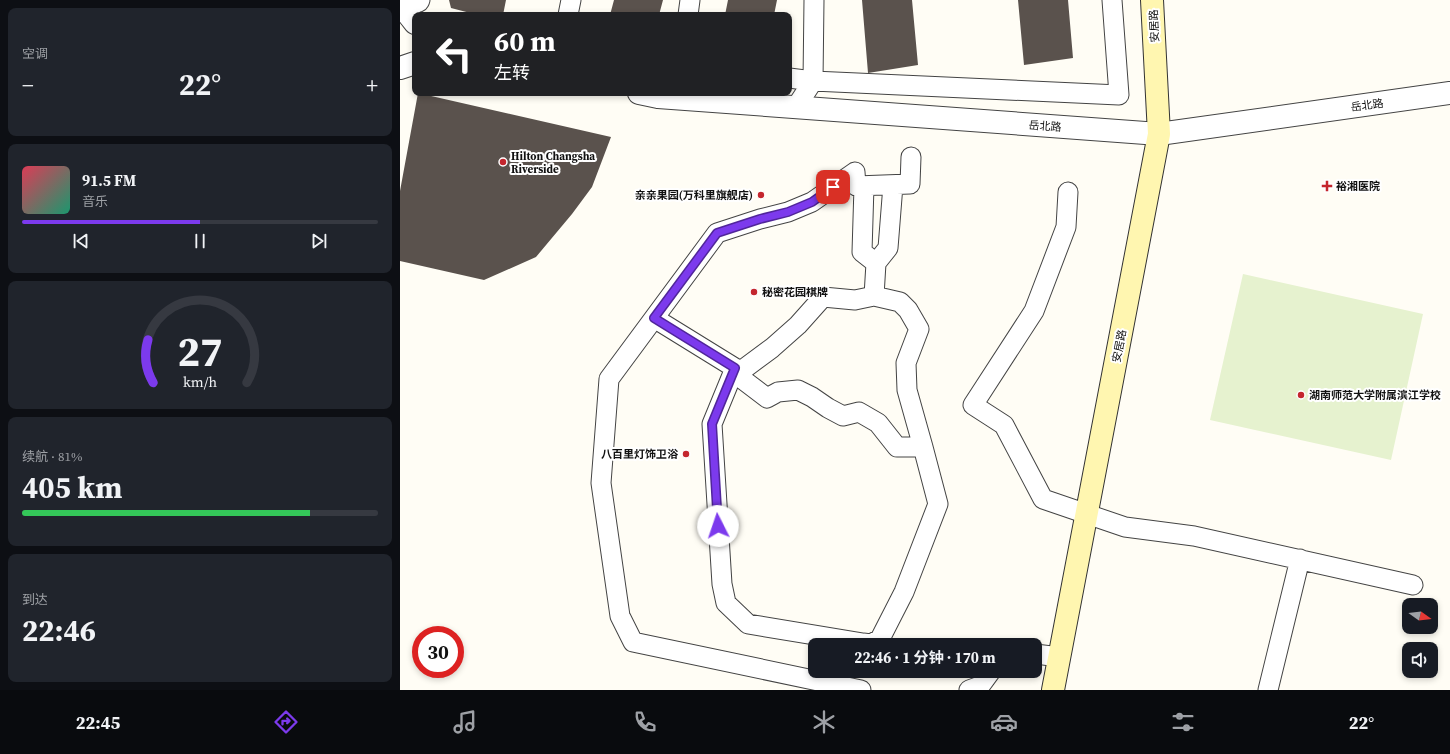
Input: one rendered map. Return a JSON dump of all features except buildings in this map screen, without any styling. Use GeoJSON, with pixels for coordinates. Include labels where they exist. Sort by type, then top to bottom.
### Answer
{"type":"FeatureCollection","features":[{"type":"Feature","properties":{"kind":"main road","name":"安居路"},"geometry":{"type":"LineString","coordinates":[[1053,690],[1159,134],[1152,0]]}},
{"type":"Feature","properties":{"kind":"street"},"geometry":{"type":"LineString","coordinates":[[569,12],[571,0]]}},
{"type":"Feature","properties":{"kind":"street"},"geometry":{"type":"LineString","coordinates":[[688,12],[690,0]]}},
{"type":"Feature","properties":{"kind":"street"},"geometry":{"type":"LineString","coordinates":[[796,107],[813,81],[814,0]]}},
{"type":"Feature","properties":{"kind":"street"},"geometry":{"type":"LineString","coordinates":[[792,78],[813,81],[1119,95],[1112,0]]}},
{"type":"Feature","properties":{"kind":"street"},"geometry":{"type":"LineString","coordinates":[[413,2],[414,12]]}},
{"type":"Feature","properties":{"kind":"street"},"geometry":{"type":"LineString","coordinates":[[400,68],[412,64]]}},
{"type":"Feature","properties":{"kind":"street","name":"岳北路"},"geometry":{"type":"LineString","coordinates":[[653,96],[1159,134],[1450,93]]}},
{"type":"Feature","properties":{"kind":"street"},"geometry":{"type":"LineString","coordinates":[[862,690],[633,642],[620,616],[601,483],[609,379],[717,233],[760,219],[788,212],[806,205],[855,172],[856,186],[910,184],[911,157]]}},
{"type":"Feature","properties":{"kind":"street"},"geometry":{"type":"LineString","coordinates":[[874,296],[876,263],[888,248],[893,185]]}},
{"type":"Feature","properties":{"kind":"street"},"geometry":{"type":"LineString","coordinates":[[864,186],[862,252],[876,263]]}},
{"type":"Feature","properties":{"kind":"street"},"geometry":{"type":"LineString","coordinates":[[1068,192],[1066,228],[1034,311],[974,405],[1004,425],[1043,499],[1125,527],[1194,536],[1414,585]]}},
{"type":"Feature","properties":{"kind":"street"},"geometry":{"type":"LineString","coordinates":[[654,318],[740,371],[772,348],[798,325],[823,297],[855,300],[874,296],[900,302],[908,310],[919,329],[906,363],[907,390],[938,504],[904,592],[880,639],[871,644],[748,624],[726,603],[722,584],[712,424],[735,368]]}},
{"type":"Feature","properties":{"kind":"street"},"geometry":{"type":"LineString","coordinates":[[735,368],[742,379],[767,398],[778,392],[798,390],[843,416],[859,412],[878,423],[897,447],[923,447]]}},
{"type":"Feature","properties":{"kind":"street"},"geometry":{"type":"LineString","coordinates":[[1268,690],[1300,559]]}},
{"type":"Feature","properties":{"kind":"street"},"geometry":{"type":"LineString","coordinates":[[1042,655],[1060,657]]}},
{"type":"Feature","properties":{"kind":"street"},"geometry":{"type":"LineString","coordinates":[[969,690],[980,686],[986,678]]}},
{"type":"Feature","properties":{"kind":"green space"},"geometry":{"type":"Polygon","coordinates":[[[1243,274],[1423,314],[1391,460],[1210,420],[1243,274]]]}},
{"type":"Feature","properties":{"kind":"place","name":"Hilton Changsha Riverside"},"geometry":{"type":"Point","coordinates":[503,162]}},
{"type":"Feature","properties":{"kind":"place","name":"裕湘医院"},"geometry":{"type":"Point","coordinates":[1327,186]}},
{"type":"Feature","properties":{"kind":"place","name":"亲亲果园(万科里旗舰店)"},"geometry":{"type":"Point","coordinates":[761,195]}},
{"type":"Feature","properties":{"kind":"place","name":"秘密花园棋牌"},"geometry":{"type":"Point","coordinates":[754,292]}},
{"type":"Feature","properties":{"kind":"place","name":"湖南师范大学附属滨江学校"},"geometry":{"type":"Point","coordinates":[1301,395]}},
{"type":"Feature","properties":{"kind":"place","name":"八百里灯饰卫浴"},"geometry":{"type":"Point","coordinates":[686,454]}},
{"type":"Feature","properties":{"kind":"route"},"geometry":{"type":"LineString","coordinates":[[718,526],[712,424],[735,368],[654,318],[717,233],[760,219],[788,212],[812,202],[833,187]]}}]}
